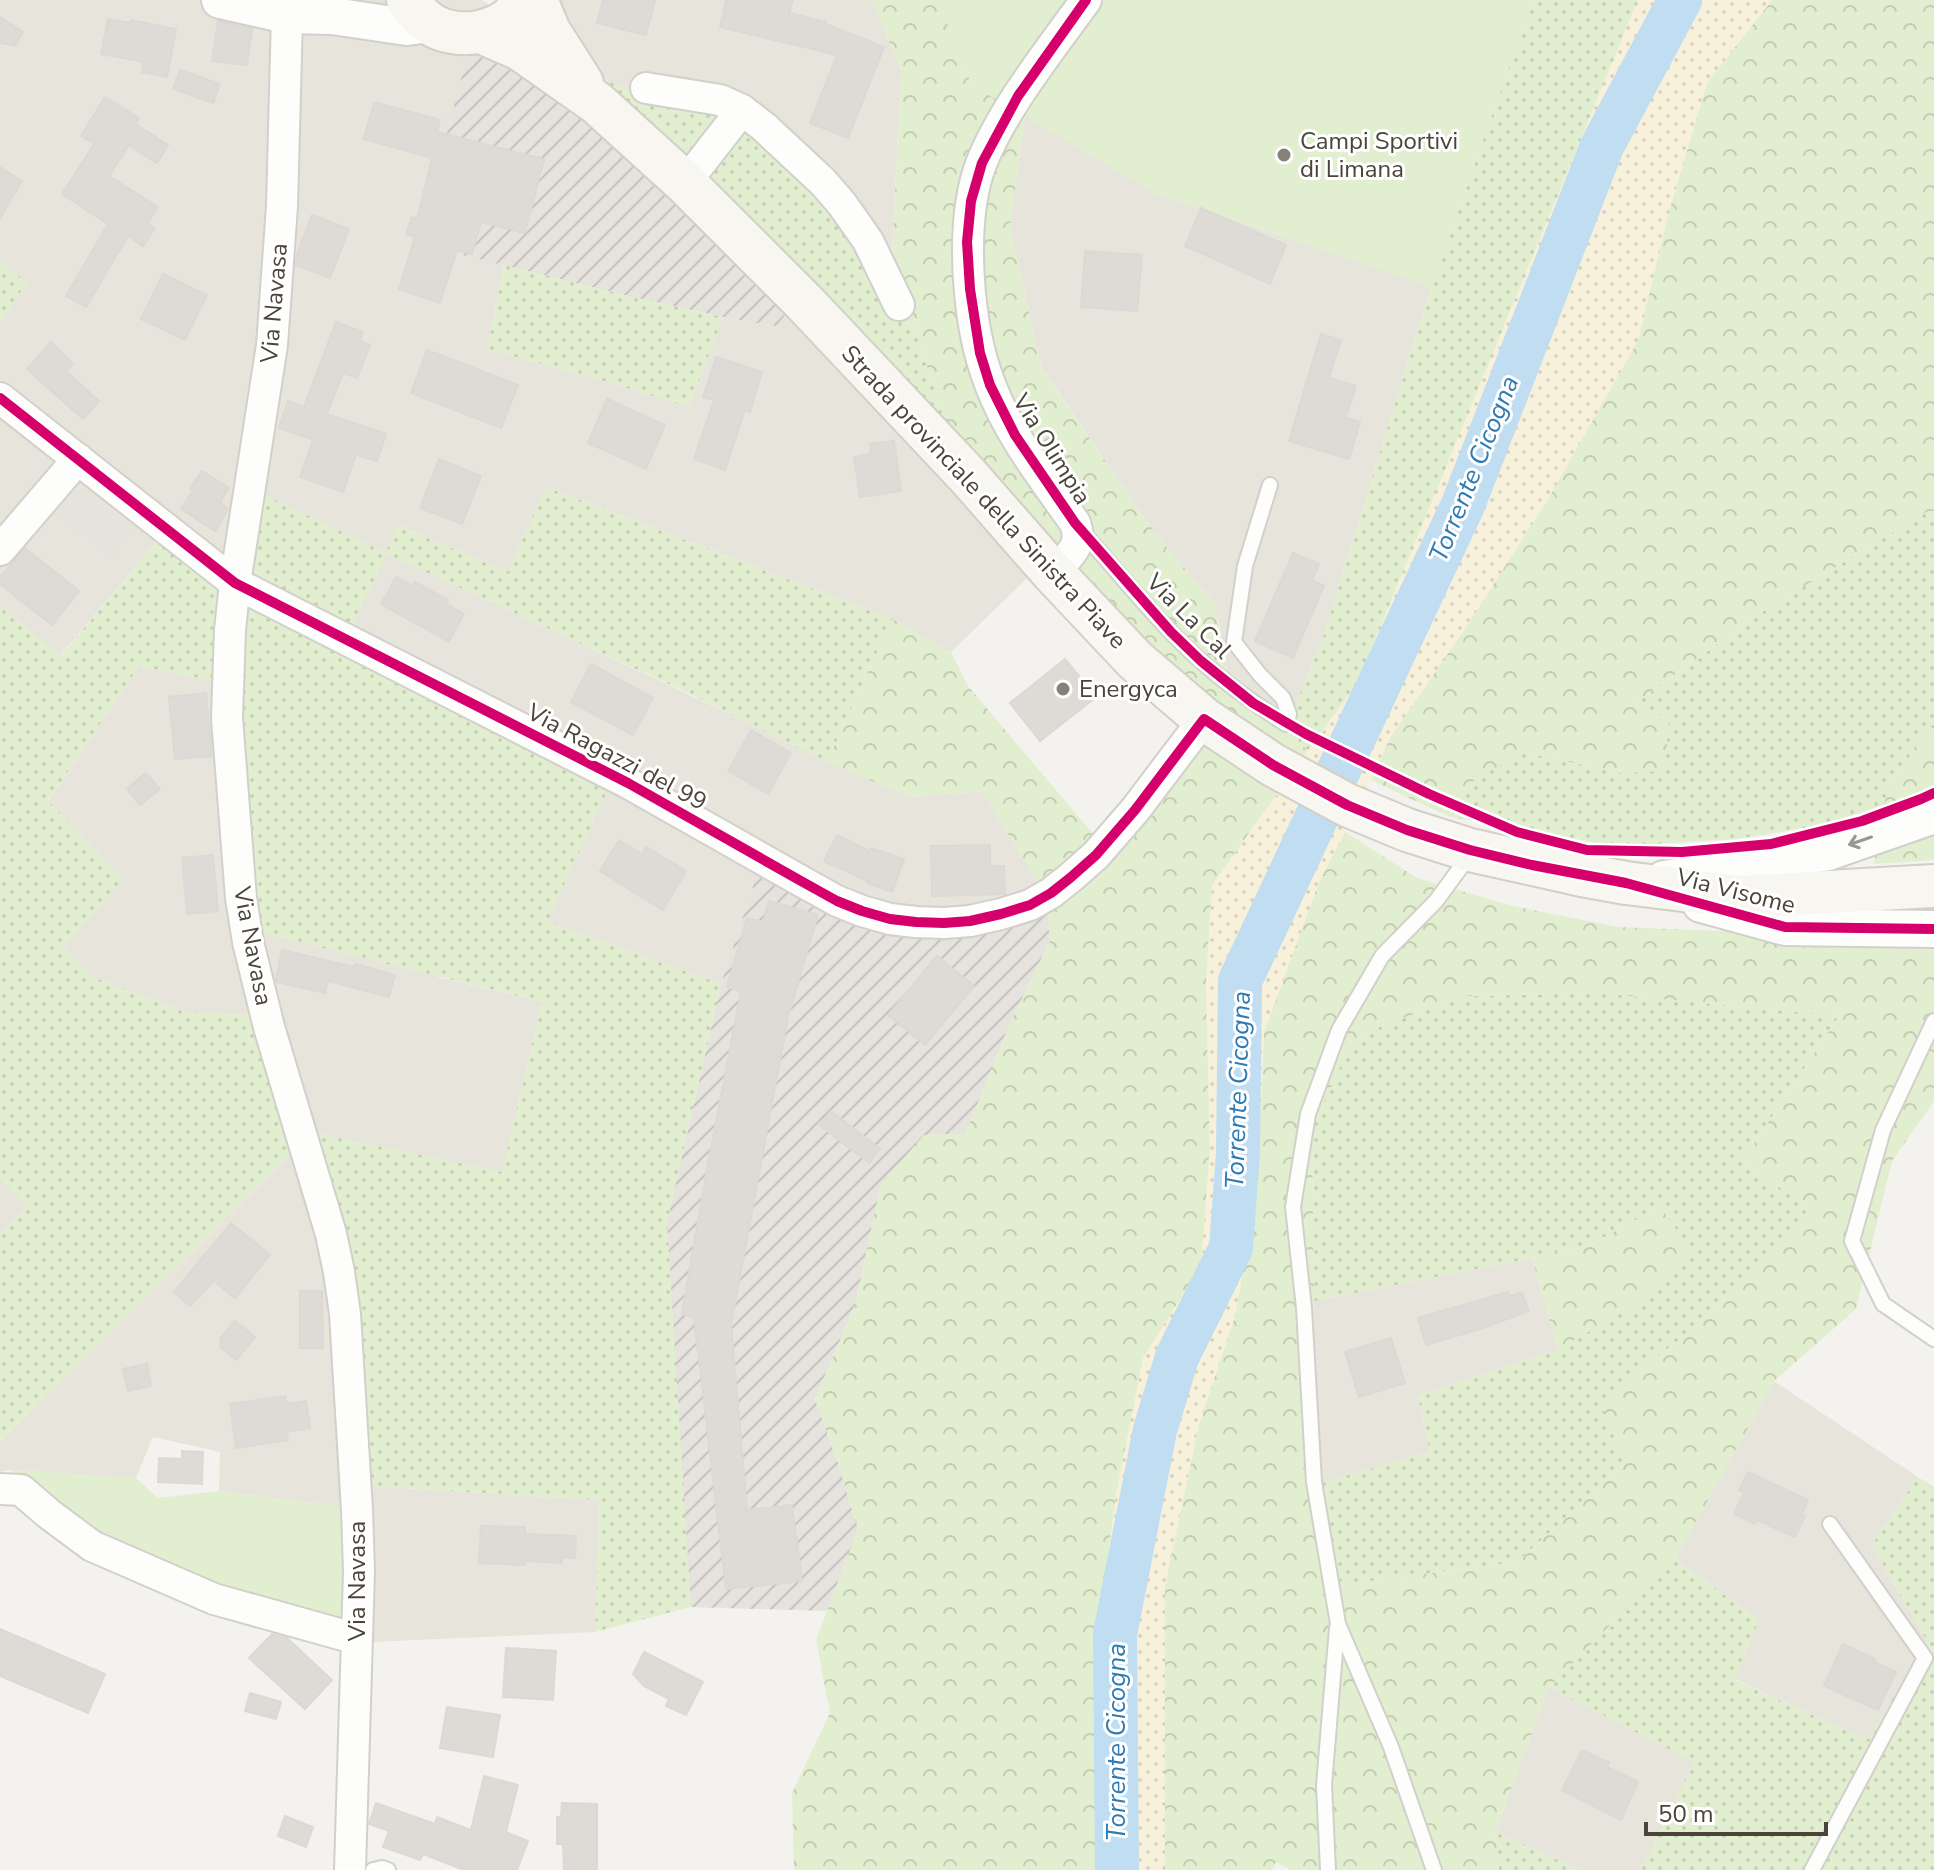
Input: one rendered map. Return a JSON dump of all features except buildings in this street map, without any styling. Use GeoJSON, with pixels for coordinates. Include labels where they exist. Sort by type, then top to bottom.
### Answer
{"type":"FeatureCollection","features":[{"type":"Feature","properties":{"kind":"main road"},"geometry":{"type":"LineString","coordinates":[[419,12],[447,31],[463,34],[481,32],[503,23],[524,0]]}},
{"type":"Feature","properties":{"kind":"main road"},"geometry":{"type":"LineString","coordinates":[[536,0],[549,31],[597,103]]}},
{"type":"Feature","properties":{"kind":"main road"},"geometry":{"type":"LineString","coordinates":[[481,32],[520,49],[597,103]]}},
{"type":"Feature","properties":{"kind":"main road","name":"Strada provinciale della Sinistra Piave"},"geometry":{"type":"LineString","coordinates":[[597,103],[685,183],[824,324],[968,476],[1135,660],[1204,719],[1273,765],[1347,805],[1407,830],[1470,850],[1626,883],[1739,897],[1934,886]]}},
{"type":"Feature","properties":{"kind":"street"},"geometry":{"type":"LineString","coordinates":[[220,0],[287,15],[332,16],[407,27],[419,12]]}},
{"type":"Feature","properties":{"kind":"street"},"geometry":{"type":"LineString","coordinates":[[332,16],[360,10],[377,0]]}},
{"type":"Feature","properties":{"kind":"street","name":"Via Olimpia"},"geometry":{"type":"LineString","coordinates":[[1053,573],[1075,548],[1079,534],[1075,523],[1015,435],[990,385],[980,353],[970,289],[967,242],[971,201],[982,163],[1018,96],[1086,0]]}},
{"type":"Feature","properties":{"kind":"street","name":"Via Navasa"},"geometry":{"type":"LineString","coordinates":[[287,15],[282,206],[272,345],[235,583],[227,718],[241,898],[248,942],[269,1027],[331,1234],[345,1314],[359,1571],[350,1870]]}},
{"type":"Feature","properties":{"kind":"street"},"geometry":{"type":"LineString","coordinates":[[646,88],[720,100],[742,110],[795,155],[842,204],[868,241],[899,305]]}},
{"type":"Feature","properties":{"kind":"street"},"geometry":{"type":"LineString","coordinates":[[685,183],[742,110]]}},
{"type":"Feature","properties":{"kind":"street","name":"Via Ragazzi del 99"},"geometry":{"type":"LineString","coordinates":[[0,398],[235,583],[628,783],[837,901],[876,915],[916,922],[970,921],[1030,905],[1051,893],[1116,833],[1204,719]]}},
{"type":"Feature","properties":{"kind":"street"},"geometry":{"type":"LineString","coordinates":[[0,550],[78,459]]}},
{"type":"Feature","properties":{"kind":"street","name":"Via Visome"},"geometry":{"type":"LineString","coordinates":[[1626,883],[1715,872],[1828,852],[1934,815]]}},
{"type":"Feature","properties":{"kind":"street","name":"Via Visome"},"geometry":{"type":"LineString","coordinates":[[1626,883],[1785,927],[1934,929]]}},
{"type":"Feature","properties":{"kind":"street"},"geometry":{"type":"LineString","coordinates":[[0,1464],[11,1489],[92,1546],[214,1599],[357,1639]]}},
{"type":"Feature","properties":{"kind":"lane","name":"Via La Cal"},"geometry":{"type":"LineString","coordinates":[[1075,523],[1171,632],[1201,661],[1253,703],[1286,724],[1289,714],[1283,698],[1234,642],[1245,566],[1270,485]]}},
{"type":"Feature","properties":{"kind":"lane"},"geometry":{"type":"LineString","coordinates":[[1434,1870],[1391,1747],[1338,1624],[1314,1482],[1304,1308],[1293,1207],[1308,1114],[1339,1030],[1382,956],[1436,901],[1470,850]]}},
{"type":"Feature","properties":{"kind":"lane"},"geometry":{"type":"LineString","coordinates":[[1934,1021],[1883,1130],[1852,1241],[1883,1304],[1934,1339]]}},
{"type":"Feature","properties":{"kind":"lane"},"geometry":{"type":"LineString","coordinates":[[1812,1870],[1925,1658],[1830,1524]]}},
{"type":"Feature","properties":{"kind":"lane"},"geometry":{"type":"LineString","coordinates":[[1328,1870],[1324,1785],[1338,1624]]}},
{"type":"Feature","properties":{"kind":"lane"},"geometry":{"type":"LineString","coordinates":[[373,1870],[388,1870]]}},
{"type":"Feature","properties":{"kind":"shaded area"},"geometry":{"type":"Polygon","coordinates":[[[0,0],[482,0],[419,244],[504,265],[487,349],[689,407],[723,317],[775,326],[812,283],[1057,549],[951,652],[892,619],[547,487],[508,572],[398,525],[387,553],[827,761],[911,797],[982,791],[1047,898],[905,915],[764,854],[721,984],[547,922],[238,581],[169,527],[60,656],[0,607],[0,323],[26,283],[0,262],[0,0]]]}},
{"type":"Feature","properties":{"kind":"shaded area"},"geometry":{"type":"Polygon","coordinates":[[[482,0],[606,81],[812,283],[776,326],[624,295],[418,244],[482,0]]]}},
{"type":"Feature","properties":{"kind":"shaded area"},"geometry":{"type":"Polygon","coordinates":[[[528,0],[872,0],[901,71],[892,257],[743,126],[606,81],[522,25],[528,0]]]}},
{"type":"Feature","properties":{"kind":"shaded area"},"geometry":{"type":"Polygon","coordinates":[[[1025,116],[1155,193],[1431,287],[1323,638],[1284,732],[1231,691],[1215,604],[1157,536],[1041,367],[1010,226],[1025,116]]]}},
{"type":"Feature","properties":{"kind":"shaded area"},"geometry":{"type":"Polygon","coordinates":[[[77,489],[130,533],[111,556],[57,512],[77,489]]]}},
{"type":"Feature","properties":{"kind":"shaded area"},"geometry":{"type":"Polygon","coordinates":[[[139,666],[220,682],[438,977],[542,1002],[502,1173],[306,1131],[259,1015],[188,1013],[92,977],[63,948],[48,802],[139,666]]]}},
{"type":"Feature","properties":{"kind":"shaded area"},"geometry":{"type":"Polygon","coordinates":[[[764,853],[905,915],[1047,898],[1050,941],[1010,1023],[966,1133],[881,1184],[855,1305],[815,1399],[858,1529],[827,1611],[691,1607],[651,1293],[721,984],[764,853]]]}},
{"type":"Feature","properties":{"kind":"shaded area"},"geometry":{"type":"Polygon","coordinates":[[[298,1147],[325,1232],[352,1485],[600,1500],[595,1632],[351,1643],[353,1508],[219,1491],[220,1452],[153,1437],[136,1478],[10,1470],[0,1472],[0,1442],[298,1147]]]}},
{"type":"Feature","properties":{"kind":"shaded area"},"geometry":{"type":"Polygon","coordinates":[[[0,1178],[28,1207],[0,1235],[0,1178]]]}},
{"type":"Feature","properties":{"kind":"shaded area"},"geometry":{"type":"Polygon","coordinates":[[[1532,1258],[1558,1349],[1418,1396],[1430,1452],[1307,1487],[1314,1301],[1532,1258]]]}},
{"type":"Feature","properties":{"kind":"shaded area"},"geometry":{"type":"Polygon","coordinates":[[[1774,1381],[1918,1477],[1872,1545],[1927,1641],[1868,1741],[1735,1679],[1759,1620],[1675,1559],[1774,1381]]]}},
{"type":"Feature","properties":{"kind":"shaded area"},"geometry":{"type":"Polygon","coordinates":[[[1549,1687],[1695,1762],[1641,1870],[1580,1870],[1495,1832],[1549,1687]]]}},
{"type":"Feature","properties":{"kind":"green space"},"geometry":{"type":"Polygon","coordinates":[[[872,0],[938,0],[972,85],[1025,116],[1010,226],[1041,368],[1157,536],[1215,604],[1231,691],[1308,750],[1212,885],[1206,986],[1210,1149],[1201,1266],[1143,1358],[1096,1645],[1101,1870],[794,1870],[792,1793],[830,1713],[816,1640],[858,1529],[815,1399],[855,1305],[881,1184],[924,1135],[966,1133],[1010,1023],[1050,941],[1047,898],[982,791],[911,797],[827,762],[892,619],[951,652],[968,686],[1099,841],[1210,719],[955,435],[930,376],[892,257],[901,71],[872,0]]]}},
{"type":"Feature","properties":{"kind":"green space","name":"Campi Sportivi di Limana"},"geometry":{"type":"Polygon","coordinates":[[[938,0],[1533,0],[1431,287],[1155,193],[972,85],[938,0]]]}},
{"type":"Feature","properties":{"kind":"green space"},"geometry":{"type":"Polygon","coordinates":[[[1533,0],[1638,0],[1357,684],[1308,750],[1284,732],[1323,638],[1431,287],[1533,0]]]}},
{"type":"Feature","properties":{"kind":"green space"},"geometry":{"type":"Polygon","coordinates":[[[1772,0],[1934,0],[1934,511],[1928,511],[1765,610],[1635,703],[1669,719],[1665,771],[1622,773],[1522,752],[1470,783],[1450,817],[1371,780],[1390,738],[1670,208],[1707,83],[1772,0]]]}},
{"type":"Feature","properties":{"kind":"green space"},"geometry":{"type":"Polygon","coordinates":[[[606,81],[743,126],[892,257],[930,376],[955,435],[812,283],[606,81]]]}},
{"type":"Feature","properties":{"kind":"green space"},"geometry":{"type":"Polygon","coordinates":[[[0,262],[27,282],[0,323],[0,262]]]}},
{"type":"Feature","properties":{"kind":"green space"},"geometry":{"type":"Polygon","coordinates":[[[504,265],[723,317],[689,407],[487,349],[504,265]]]}},
{"type":"Feature","properties":{"kind":"green space"},"geometry":{"type":"Polygon","coordinates":[[[546,487],[892,619],[827,762],[688,693],[387,554],[347,635],[615,774],[547,922],[721,984],[667,1222],[691,1607],[595,1632],[600,1500],[352,1485],[341,1313],[298,1147],[0,1442],[0,1235],[28,1207],[0,1178],[0,607],[61,656],[169,527],[238,580],[254,490],[386,553],[397,525],[508,572],[546,487]],[[139,666],[48,801],[123,879],[63,948],[92,977],[188,1013],[259,1015],[306,1131],[502,1172],[542,1002],[242,928],[220,682],[139,666]]]}},
{"type":"Feature","properties":{"kind":"green space"},"geometry":{"type":"Polygon","coordinates":[[[1928,511],[1934,511],[1934,722],[1889,785],[1884,805],[1822,825],[1737,839],[1615,846],[1450,817],[1469,783],[1522,752],[1622,773],[1634,704],[1765,610],[1928,511]]]}},
{"type":"Feature","properties":{"kind":"green space"},"geometry":{"type":"Polygon","coordinates":[[[1934,722],[1934,860],[1874,864],[1889,785],[1934,722]]]}},
{"type":"Feature","properties":{"kind":"green space"},"geometry":{"type":"Polygon","coordinates":[[[1345,832],[1417,878],[1513,906],[1618,927],[1934,939],[1934,1101],[1892,1161],[1856,1309],[1774,1381],[1675,1559],[1549,1687],[1495,1832],[1499,1870],[1291,1870],[1276,1862],[1272,1870],[1165,1870],[1165,1585],[1199,1424],[1235,1316],[1257,1195],[1264,1032],[1319,882],[1345,832]],[[1598,993],[1466,996],[1383,1025],[1351,1043],[1312,1128],[1314,1301],[1307,1487],[1340,1585],[1517,1562],[1625,1464],[1600,1403],[1707,1317],[1810,1208],[1742,1162],[1839,1016],[1598,993]]]}},
{"type":"Feature","properties":{"kind":"green space"},"geometry":{"type":"Polygon","coordinates":[[[1598,993],[1839,1016],[1742,1162],[1810,1208],[1707,1317],[1601,1403],[1626,1463],[1517,1562],[1339,1585],[1307,1487],[1430,1452],[1418,1396],[1558,1349],[1660,1207],[1589,1245],[1314,1301],[1312,1127],[1351,1043],[1383,1025],[1466,996],[1598,993]]]}},
{"type":"Feature","properties":{"kind":"green space"},"geometry":{"type":"Polygon","coordinates":[[[1660,1207],[1693,1252],[1647,1299],[1558,1349],[1532,1258],[1589,1245],[1660,1207]]]}},
{"type":"Feature","properties":{"kind":"green space"},"geometry":{"type":"Polygon","coordinates":[[[10,1470],[136,1478],[158,1498],[219,1491],[354,1508],[351,1643],[95,1552],[10,1470]]]}},
{"type":"Feature","properties":{"kind":"green space"},"geometry":{"type":"Polygon","coordinates":[[[1918,1477],[1934,1487],[1934,1870],[1641,1870],[1694,1762],[1549,1687],[1675,1559],[1759,1620],[1735,1680],[1868,1740],[1927,1641],[1872,1545],[1918,1477]]]}},
{"type":"Feature","properties":{"kind":"green space"},"geometry":{"type":"Polygon","coordinates":[[[1495,1832],[1580,1870],[1499,1870],[1495,1832]]]}},
{"type":"Feature","properties":{"kind":"sand"},"geometry":{"type":"Polygon","coordinates":[[[1638,0],[1772,0],[1707,83],[1670,208],[1638,341],[1547,501],[1390,738],[1319,882],[1264,1032],[1257,1195],[1235,1316],[1199,1424],[1165,1585],[1165,1870],[1101,1870],[1096,1645],[1116,1494],[1143,1358],[1201,1266],[1210,1149],[1206,986],[1212,885],[1357,684],[1638,0]]]}},
{"type":"Feature","properties":{"kind":"waterway","name":"Torrente Cicogna"},"geometry":{"type":"LineString","coordinates":[[1117,1870],[1115,1634],[1155,1430],[1177,1357],[1231,1248],[1238,1153],[1240,981],[1463,505],[1602,146],[1680,0]]}},
{"type":"Feature","properties":{"kind":"cycle path"},"geometry":{"type":"LineString","coordinates":[[1086,0],[1018,96],[982,163],[971,201],[967,242],[970,289],[980,353],[990,385],[1015,435],[1075,523],[1171,632],[1201,661],[1253,703],[1306,734],[1429,794],[1517,832],[1587,850],[1682,852],[1771,844],[1862,821],[1934,793]]}},
{"type":"Feature","properties":{"kind":"cycle path"},"geometry":{"type":"LineString","coordinates":[[0,398],[235,583],[628,783],[837,901],[890,919],[944,923],[970,921],[1030,905],[1051,893],[1096,855],[1135,810],[1204,719],[1273,765],[1347,805],[1407,830],[1470,850],[1626,883],[1785,927],[1934,929]]}},
{"type":"Feature","properties":{"kind":"place","name":"Campi Sportivi di Limana"},"geometry":{"type":"Point","coordinates":[1284,155]}},
{"type":"Feature","properties":{"kind":"place","name":"Energyca"},"geometry":{"type":"Point","coordinates":[1063,689]}}]}
